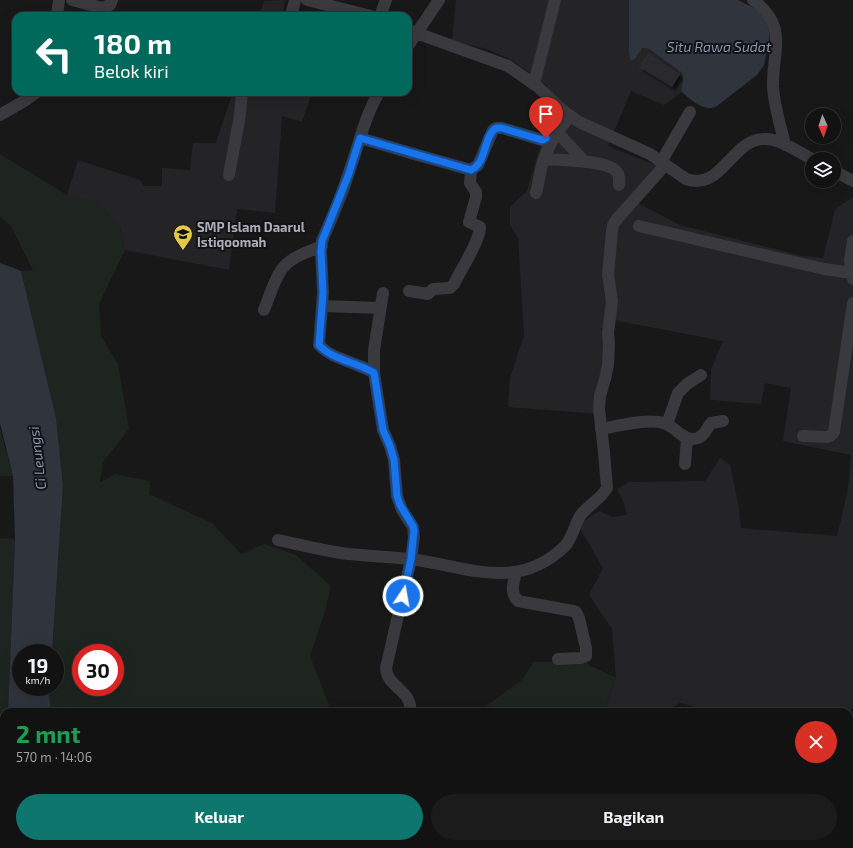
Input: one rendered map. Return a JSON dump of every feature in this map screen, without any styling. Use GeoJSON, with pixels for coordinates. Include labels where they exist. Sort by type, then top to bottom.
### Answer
{"type":"FeatureCollection","features":[{"type":"Feature","properties":{"kind":"street"},"geometry":{"type":"LineString","coordinates":[[58,12],[59,0]]}},
{"type":"Feature","properties":{"kind":"street"},"geometry":{"type":"LineString","coordinates":[[72,0],[102,8],[110,5],[112,0]]}},
{"type":"Feature","properties":{"kind":"street"},"geometry":{"type":"LineString","coordinates":[[292,12],[295,0]]}},
{"type":"Feature","properties":{"kind":"street"},"geometry":{"type":"LineString","coordinates":[[307,0],[342,4],[361,12]]}},
{"type":"Feature","properties":{"kind":"street"},"geometry":{"type":"LineString","coordinates":[[382,12],[386,0]]}},
{"type":"Feature","properties":{"kind":"street"},"geometry":{"type":"LineString","coordinates":[[439,0],[412,32],[508,66],[534,84],[566,113],[579,122],[650,154],[686,179],[700,182],[706,181],[746,144],[753,141],[771,139],[805,155]]}},
{"type":"Feature","properties":{"kind":"street"},"geometry":{"type":"LineString","coordinates":[[534,84],[555,0]]}},
{"type":"Feature","properties":{"kind":"street"},"geometry":{"type":"LineString","coordinates":[[757,1],[772,19],[776,31],[773,88],[785,145]]}},
{"type":"Feature","properties":{"kind":"street"},"geometry":{"type":"LineString","coordinates":[[0,115],[32,96]]}},
{"type":"Feature","properties":{"kind":"street"},"geometry":{"type":"LineString","coordinates":[[229,176],[240,116],[242,96]]}},
{"type":"Feature","properties":{"kind":"street"},"geometry":{"type":"LineString","coordinates":[[374,373],[336,356],[319,345],[323,293],[322,241],[348,176],[360,138],[377,96]]}},
{"type":"Feature","properties":{"kind":"street"},"geometry":{"type":"LineString","coordinates":[[278,540],[333,552],[411,559],[496,574],[516,572],[537,565],[548,559],[565,546],[582,513],[606,490],[607,484],[599,409],[600,396],[606,379],[608,365],[608,332],[612,301],[608,275],[613,225],[663,163],[690,112]]}},
{"type":"Feature","properties":{"kind":"street"},"geometry":{"type":"LineString","coordinates":[[536,193],[544,159],[566,113]]}},
{"type":"Feature","properties":{"kind":"street"},"geometry":{"type":"LineString","coordinates":[[409,291],[428,294],[433,289],[450,288],[454,284],[472,251],[480,228],[469,222],[476,197],[476,192],[470,183],[471,170],[478,164],[493,130],[496,128],[502,128],[542,140],[548,136],[566,113]]}},
{"type":"Feature","properties":{"kind":"street"},"geometry":{"type":"LineString","coordinates":[[557,132],[586,162]]}},
{"type":"Feature","properties":{"kind":"street"},"geometry":{"type":"LineString","coordinates":[[360,138],[471,170]]}},
{"type":"Feature","properties":{"kind":"street"},"geometry":{"type":"LineString","coordinates":[[544,159],[586,162],[600,164],[614,169],[619,175],[619,186]]}},
{"type":"Feature","properties":{"kind":"street"},"geometry":{"type":"LineString","coordinates":[[841,175],[853,181]]}},
{"type":"Feature","properties":{"kind":"street"},"geometry":{"type":"LineString","coordinates":[[639,226],[824,269],[852,277],[850,257],[853,241]]}},
{"type":"Feature","properties":{"kind":"street"},"geometry":{"type":"LineString","coordinates":[[264,310],[280,271],[298,256],[322,246]]}},
{"type":"Feature","properties":{"kind":"street"},"geometry":{"type":"LineString","coordinates":[[383,293],[374,350],[374,373],[383,430],[394,460],[397,496],[400,505],[413,526],[414,531],[411,559],[386,672],[389,679],[408,698],[410,708]]}},
{"type":"Feature","properties":{"kind":"street"},"geometry":{"type":"LineString","coordinates":[[803,436],[830,436],[834,432],[853,303]]}},
{"type":"Feature","properties":{"kind":"street"},"geometry":{"type":"LineString","coordinates":[[322,306],[380,308]]}},
{"type":"Feature","properties":{"kind":"street"},"geometry":{"type":"LineString","coordinates":[[668,424],[674,401],[682,387],[701,375]]}},
{"type":"Feature","properties":{"kind":"street"},"geometry":{"type":"LineString","coordinates":[[601,429],[647,422],[663,423],[674,427],[687,438],[699,438],[703,435],[711,423],[723,421]]}},
{"type":"Feature","properties":{"kind":"street"},"geometry":{"type":"LineString","coordinates":[[685,464],[687,438]]}},
{"type":"Feature","properties":{"kind":"street"},"geometry":{"type":"LineString","coordinates":[[516,572],[512,592],[514,598],[518,601],[573,611],[578,615],[586,648],[586,656],[580,658],[558,659]]}},
{"type":"Feature","properties":{"kind":"shaded area"},"geometry":{"type":"Polygon","coordinates":[[[285,0],[283,12],[260,12],[264,1],[285,0]]]}},
{"type":"Feature","properties":{"kind":"shaded area"},"geometry":{"type":"Polygon","coordinates":[[[456,0],[629,0],[629,39],[640,50],[643,48],[649,49],[681,72],[683,78],[682,92],[664,105],[631,91],[608,146],[658,166],[630,199],[680,225],[802,256],[823,258],[835,209],[853,197],[853,708],[700,708],[680,703],[672,708],[607,708],[608,700],[616,678],[612,629],[589,595],[603,568],[578,525],[599,511],[613,517],[627,515],[624,503],[617,489],[629,482],[705,481],[720,458],[730,465],[738,502],[741,528],[837,536],[848,489],[851,455],[783,441],[791,388],[765,383],[761,404],[710,400],[711,369],[723,341],[608,319],[600,414],[508,407],[510,378],[524,335],[518,238],[510,225],[510,207],[527,191],[538,153],[553,117],[547,86],[512,60],[487,49],[452,41],[456,0]]]}},
{"type":"Feature","properties":{"kind":"shaded area"},"geometry":{"type":"Polygon","coordinates":[[[232,96],[311,96],[302,122],[282,116],[275,213],[237,209],[229,270],[125,250],[120,227],[67,195],[78,160],[140,180],[144,186],[162,186],[162,168],[190,170],[193,143],[216,143],[232,96]]]}},
{"type":"Feature","properties":{"kind":"shaded area"},"geometry":{"type":"Polygon","coordinates":[[[0,154],[67,195],[100,202],[120,227],[125,250],[99,304],[101,336],[118,364],[129,429],[103,462],[100,482],[115,474],[150,481],[149,494],[212,523],[241,554],[264,544],[296,555],[331,586],[325,611],[310,656],[329,705],[327,708],[51,708],[49,696],[64,696],[64,644],[53,644],[63,485],[56,418],[21,271],[33,270],[11,226],[0,217],[0,154]]]}},
{"type":"Feature","properties":{"kind":"shaded area"},"geometry":{"type":"Polygon","coordinates":[[[0,429],[13,476],[0,476],[0,429]]]}},
{"type":"Feature","properties":{"kind":"shaded area"},"geometry":{"type":"Polygon","coordinates":[[[0,538],[15,539],[8,708],[0,708],[0,538]]]}},
{"type":"Feature","properties":{"kind":"shaded area"},"geometry":{"type":"Polygon","coordinates":[[[533,662],[583,662],[616,678],[608,700],[607,708],[495,708],[486,706],[523,679],[533,662]]]}},
{"type":"Feature","properties":{"kind":"water","name":"Situ Rawa Sudat"},"geometry":{"type":"Polygon","coordinates":[[[629,0],[738,0],[758,10],[765,17],[769,31],[769,40],[764,65],[757,75],[717,106],[708,108],[698,105],[682,92],[683,77],[681,72],[649,49],[642,48],[635,59],[630,59],[629,0]]]}},
{"type":"Feature","properties":{"kind":"water","name":"Ci Leungsi"},"geometry":{"type":"Polygon","coordinates":[[[0,263],[21,271],[56,418],[63,485],[53,644],[12,644],[12,696],[49,696],[51,708],[8,708],[15,539],[13,476],[0,423],[0,263]]]}},
{"type":"Feature","properties":{"kind":"building"},"geometry":{"type":"Polygon","coordinates":[[[648,53],[680,74],[672,87],[639,67],[648,53]]]}},
{"type":"Feature","properties":{"kind":"place","name":"SMP Islam Daarul Istiqoomah"},"geometry":{"type":"Point","coordinates":[183,251]}},
{"type":"Feature","properties":{"kind":"route"},"geometry":{"type":"LineString","coordinates":[[403,596],[411,559],[414,531],[413,526],[398,502],[394,460],[390,446],[384,435],[374,373],[336,356],[319,345],[318,339],[323,293],[322,241],[348,176],[360,138],[471,170],[478,164],[491,133],[496,128],[502,128],[542,140],[546,138]]}}]}
